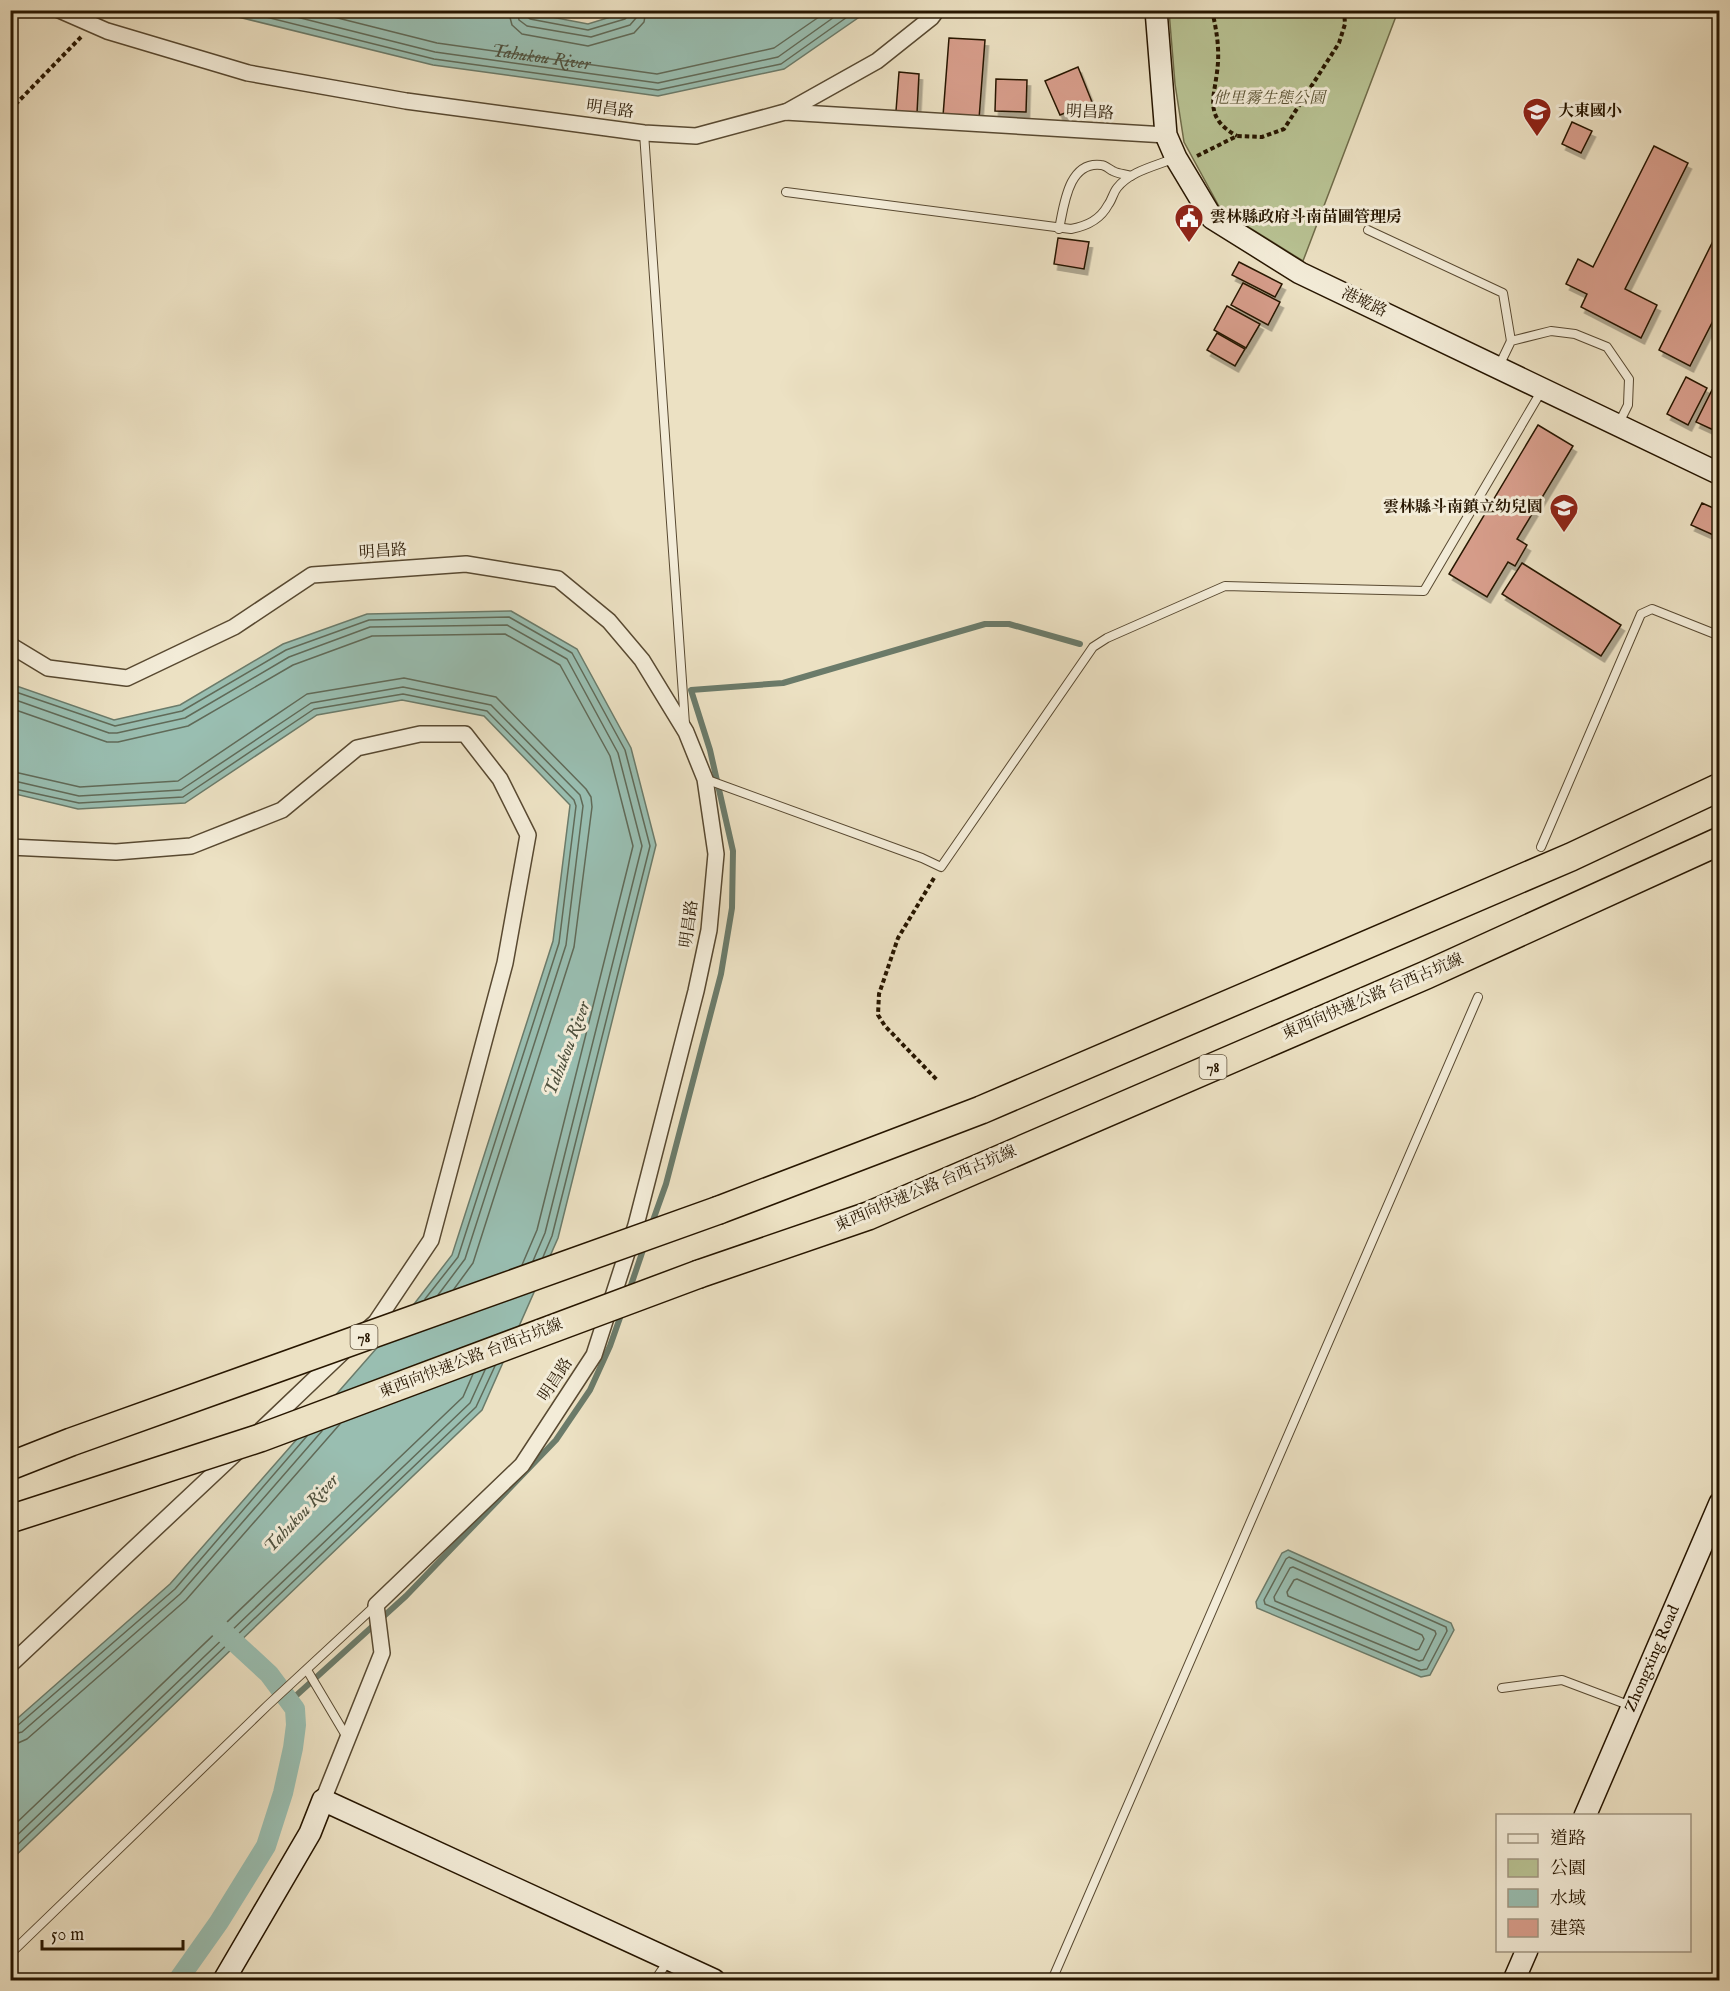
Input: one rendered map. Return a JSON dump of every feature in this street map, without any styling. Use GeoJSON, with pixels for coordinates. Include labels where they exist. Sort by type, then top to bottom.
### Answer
{"type":"FeatureCollection","features":[{"type":"Feature","properties":{"kind":"highway","name":"78"},"geometry":{"type":"LineString","coordinates":[[10,1466],[71,1442],[718,1210],[981,1110],[1571,857],[1719,787]]}},
{"type":"Feature","properties":{"kind":"highway","name":"東西向快速公路 台西古坑線"},"geometry":{"type":"LineString","coordinates":[[10,1519],[260,1438],[699,1274],[868,1216],[1416,980],[1719,841]]}},
{"type":"Feature","properties":{"kind":"highway"},"geometry":{"type":"LineString","coordinates":[[10,1457],[71,1442]]}},
{"type":"Feature","properties":{"kind":"street","name":"明昌路"},"geometry":{"type":"LineString","coordinates":[[59,10],[94,25],[248,73],[406,101],[644,133],[696,136],[785,112],[1166,135]]}},
{"type":"Feature","properties":{"kind":"street"},"geometry":{"type":"LineString","coordinates":[[785,112],[877,61],[931,18],[937,10]]}},
{"type":"Feature","properties":{"kind":"street","name":"港墘路"},"geometry":{"type":"LineString","coordinates":[[1156,10],[1166,135],[1178,161],[1212,218],[1258,249],[1300,273],[1719,474]]}},
{"type":"Feature","properties":{"kind":"street","name":"明昌路"},"geometry":{"type":"LineString","coordinates":[[10,645],[48,668],[127,678],[234,627],[312,575],[466,564],[558,579],[609,621],[642,660],[686,732],[705,779],[716,854],[709,930],[696,991],[636,1225],[594,1355],[522,1465],[376,1608]]}},
{"type":"Feature","properties":{"kind":"street"},"geometry":{"type":"LineString","coordinates":[[10,847],[116,852],[191,846],[282,810],[357,748],[420,734],[465,734],[500,779],[528,835],[505,963],[431,1240],[375,1322],[10,1665]]}},
{"type":"Feature","properties":{"kind":"street","name":"Zhongxing Road"},"geometry":{"type":"LineString","coordinates":[[1585,1814],[1718,1509]]}},
{"type":"Feature","properties":{"kind":"street"},"geometry":{"type":"LineString","coordinates":[[224,1980],[310,1833],[348,1740],[382,1653],[376,1608]]}},
{"type":"Feature","properties":{"kind":"street"},"geometry":{"type":"LineString","coordinates":[[322,1800],[668,1961],[714,1980]]}},
{"type":"Feature","properties":{"kind":"street"},"geometry":{"type":"LineString","coordinates":[[1514,1980],[1526,1952]]}},
{"type":"Feature","properties":{"kind":"lane"},"geometry":{"type":"LineString","coordinates":[[644,133],[686,732]]}},
{"type":"Feature","properties":{"kind":"lane"},"geometry":{"type":"LineString","coordinates":[[786,192],[1059,228],[1083,227],[1096,220],[1108,206],[1117,188],[1131,176],[1178,161]]}},
{"type":"Feature","properties":{"kind":"lane"},"geometry":{"type":"LineString","coordinates":[[1059,228],[1068,188],[1077,173],[1091,165],[1103,165],[1115,172],[1131,176]]}},
{"type":"Feature","properties":{"kind":"lane"},"geometry":{"type":"LineString","coordinates":[[1368,230],[1503,293],[1511,341],[1498,367]]}},
{"type":"Feature","properties":{"kind":"lane"},"geometry":{"type":"LineString","coordinates":[[1511,341],[1551,331],[1575,334],[1607,347],[1629,379],[1628,405],[1618,424]]}},
{"type":"Feature","properties":{"kind":"lane"},"geometry":{"type":"LineString","coordinates":[[705,779],[941,867],[1093,647],[1107,638],[1225,586],[1424,591],[1543,389]]}},
{"type":"Feature","properties":{"kind":"lane"},"geometry":{"type":"LineString","coordinates":[[1541,847],[1641,614],[1652,609],[1719,636]]}},
{"type":"Feature","properties":{"kind":"lane"},"geometry":{"type":"LineString","coordinates":[[1052,1980],[1478,997]]}},
{"type":"Feature","properties":{"kind":"lane"},"geometry":{"type":"LineString","coordinates":[[10,1954],[290,1685],[376,1608]]}},
{"type":"Feature","properties":{"kind":"lane"},"geometry":{"type":"LineString","coordinates":[[307,1670],[348,1740]]}},
{"type":"Feature","properties":{"kind":"lane"},"geometry":{"type":"LineString","coordinates":[[1502,1688],[1562,1680],[1632,1707]]}},
{"type":"Feature","properties":{"kind":"lane"},"geometry":{"type":"LineString","coordinates":[[655,1980],[668,1961]]}},
{"type":"Feature","properties":{"kind":"path"},"geometry":{"type":"LineString","coordinates":[[1212,10],[1218,39],[1214,112],[1222,128],[1237,136]]}},
{"type":"Feature","properties":{"kind":"path"},"geometry":{"type":"LineString","coordinates":[[1178,161],[1237,136],[1262,137],[1284,129],[1339,43],[1345,24],[1344,10]]}},
{"type":"Feature","properties":{"kind":"path"},"geometry":{"type":"LineString","coordinates":[[10,110],[94,25]]}},
{"type":"Feature","properties":{"kind":"path"},"geometry":{"type":"LineString","coordinates":[[937,1080],[885,1026],[878,1015],[879,994],[898,938],[941,867]]}},
{"type":"Feature","properties":{"kind":"green space","name":"他里霧生態公園"},"geometry":{"type":"Polygon","coordinates":[[[1169,11],[1398,11],[1303,261],[1221,210],[1184,142],[1175,84],[1169,11]]]}},
{"type":"Feature","properties":{"kind":"water","name":"Tahukou River"},"geometry":{"type":"Polygon","coordinates":[[[515,10],[588,24],[633,10],[868,11],[784,69],[658,96],[433,65],[214,11],[515,10]]]}},
{"type":"Feature","properties":{"kind":"water","name":"Tahukou River"},"geometry":{"type":"Polygon","coordinates":[[[511,611],[577,649],[631,748],[656,845],[558,1238],[482,1410],[11,1860],[11,1724],[170,1584],[404,1317],[452,1255],[553,941],[570,805],[484,716],[402,700],[317,715],[185,803],[78,809],[11,793],[11,684],[114,720],[180,705],[283,644],[367,614],[511,611]]]}},
{"type":"Feature","properties":{"kind":"water"},"geometry":{"type":"Polygon","coordinates":[[[1288,1550],[1451,1623],[1454,1630],[1430,1675],[1421,1677],[1257,1608],[1256,1602],[1282,1553],[1288,1550]]]}},
{"type":"Feature","properties":{"kind":"building"},"geometry":{"type":"Polygon","coordinates":[[[949,38],[985,40],[979,119],[943,116],[949,38]]]}},
{"type":"Feature","properties":{"kind":"building"},"geometry":{"type":"Polygon","coordinates":[[[1078,67],[1092,102],[1060,115],[1045,81],[1078,67]]]}},
{"type":"Feature","properties":{"kind":"building"},"geometry":{"type":"Polygon","coordinates":[[[899,72],[919,74],[917,113],[896,111],[899,72]]]}},
{"type":"Feature","properties":{"kind":"building"},"geometry":{"type":"Polygon","coordinates":[[[996,79],[1027,80],[1026,112],[995,111],[996,79]]]}},
{"type":"Feature","properties":{"kind":"building"},"geometry":{"type":"Polygon","coordinates":[[[1572,122],[1592,131],[1581,153],[1562,144],[1572,122]]]}},
{"type":"Feature","properties":{"kind":"building"},"geometry":{"type":"Polygon","coordinates":[[[1654,146],[1688,163],[1625,289],[1657,305],[1641,338],[1581,307],[1587,294],[1566,284],[1578,259],[1593,267],[1654,146]]]}},
{"type":"Feature","properties":{"kind":"building"},"geometry":{"type":"Polygon","coordinates":[[[1720,227],[1720,307],[1690,366],[1659,350],[1720,227]]]}},
{"type":"Feature","properties":{"kind":"building"},"geometry":{"type":"Polygon","coordinates":[[[1058,238],[1089,242],[1084,269],[1054,264],[1058,238]]]}},
{"type":"Feature","properties":{"kind":"building"},"geometry":{"type":"Polygon","coordinates":[[[1239,262],[1282,284],[1275,297],[1232,275],[1239,262]]]}},
{"type":"Feature","properties":{"kind":"building"},"geometry":{"type":"Polygon","coordinates":[[[1243,283],[1280,302],[1268,325],[1231,305],[1243,283]]]}},
{"type":"Feature","properties":{"kind":"building"},"geometry":{"type":"Polygon","coordinates":[[[1227,306],[1260,324],[1246,348],[1214,330],[1227,306]]]}},
{"type":"Feature","properties":{"kind":"building"},"geometry":{"type":"Polygon","coordinates":[[[1217,333],[1245,349],[1235,366],[1207,350],[1217,333]]]}},
{"type":"Feature","properties":{"kind":"building"},"geometry":{"type":"Polygon","coordinates":[[[1686,377],[1707,388],[1688,425],[1667,414],[1686,377]]]}},
{"type":"Feature","properties":{"kind":"building"},"geometry":{"type":"Polygon","coordinates":[[[1712,390],[1720,394],[1720,433],[1696,422],[1712,390]]]}},
{"type":"Feature","properties":{"kind":"building"},"geometry":{"type":"Polygon","coordinates":[[[1538,425],[1573,446],[1517,539],[1527,545],[1515,566],[1508,562],[1487,597],[1449,574],[1538,425]]]}},
{"type":"Feature","properties":{"kind":"building"},"geometry":{"type":"Polygon","coordinates":[[[1702,503],[1720,511],[1720,538],[1691,525],[1702,503]]]}},
{"type":"Feature","properties":{"kind":"building"},"geometry":{"type":"Polygon","coordinates":[[[1522,563],[1621,625],[1601,656],[1502,594],[1522,563]]]}},
{"type":"Feature","properties":{"kind":"waterway"},"geometry":{"type":"LineString","coordinates":[[651,1226],[666,1184],[721,974],[732,908],[733,851],[710,750],[691,690],[783,683],[985,624],[1009,624],[1080,644]]}},
{"type":"Feature","properties":{"kind":"waterway"},"geometry":{"type":"LineString","coordinates":[[629,1291],[645,1244]]}},
{"type":"Feature","properties":{"kind":"waterway"},"geometry":{"type":"LineString","coordinates":[[289,1702],[406,1596],[556,1440],[590,1390],[610,1346],[622,1312]]}},
{"type":"Feature","properties":{"kind":"waterway"},"geometry":{"type":"LineString","coordinates":[[178,1980],[219,1922],[266,1846],[283,1793],[296,1725],[295,1709],[269,1674],[218,1627]]}},
{"type":"Feature","properties":{"kind":"place","name":"大東國小"},"geometry":{"type":"Point","coordinates":[1537,138]}},
{"type":"Feature","properties":{"kind":"place","name":"雲林縣政府斗南苗圃管理房"},"geometry":{"type":"Point","coordinates":[1189,244]}},
{"type":"Feature","properties":{"kind":"place","name":"雲林縣斗南鎮立幼兒園"},"geometry":{"type":"Point","coordinates":[1564,534]}}]}
